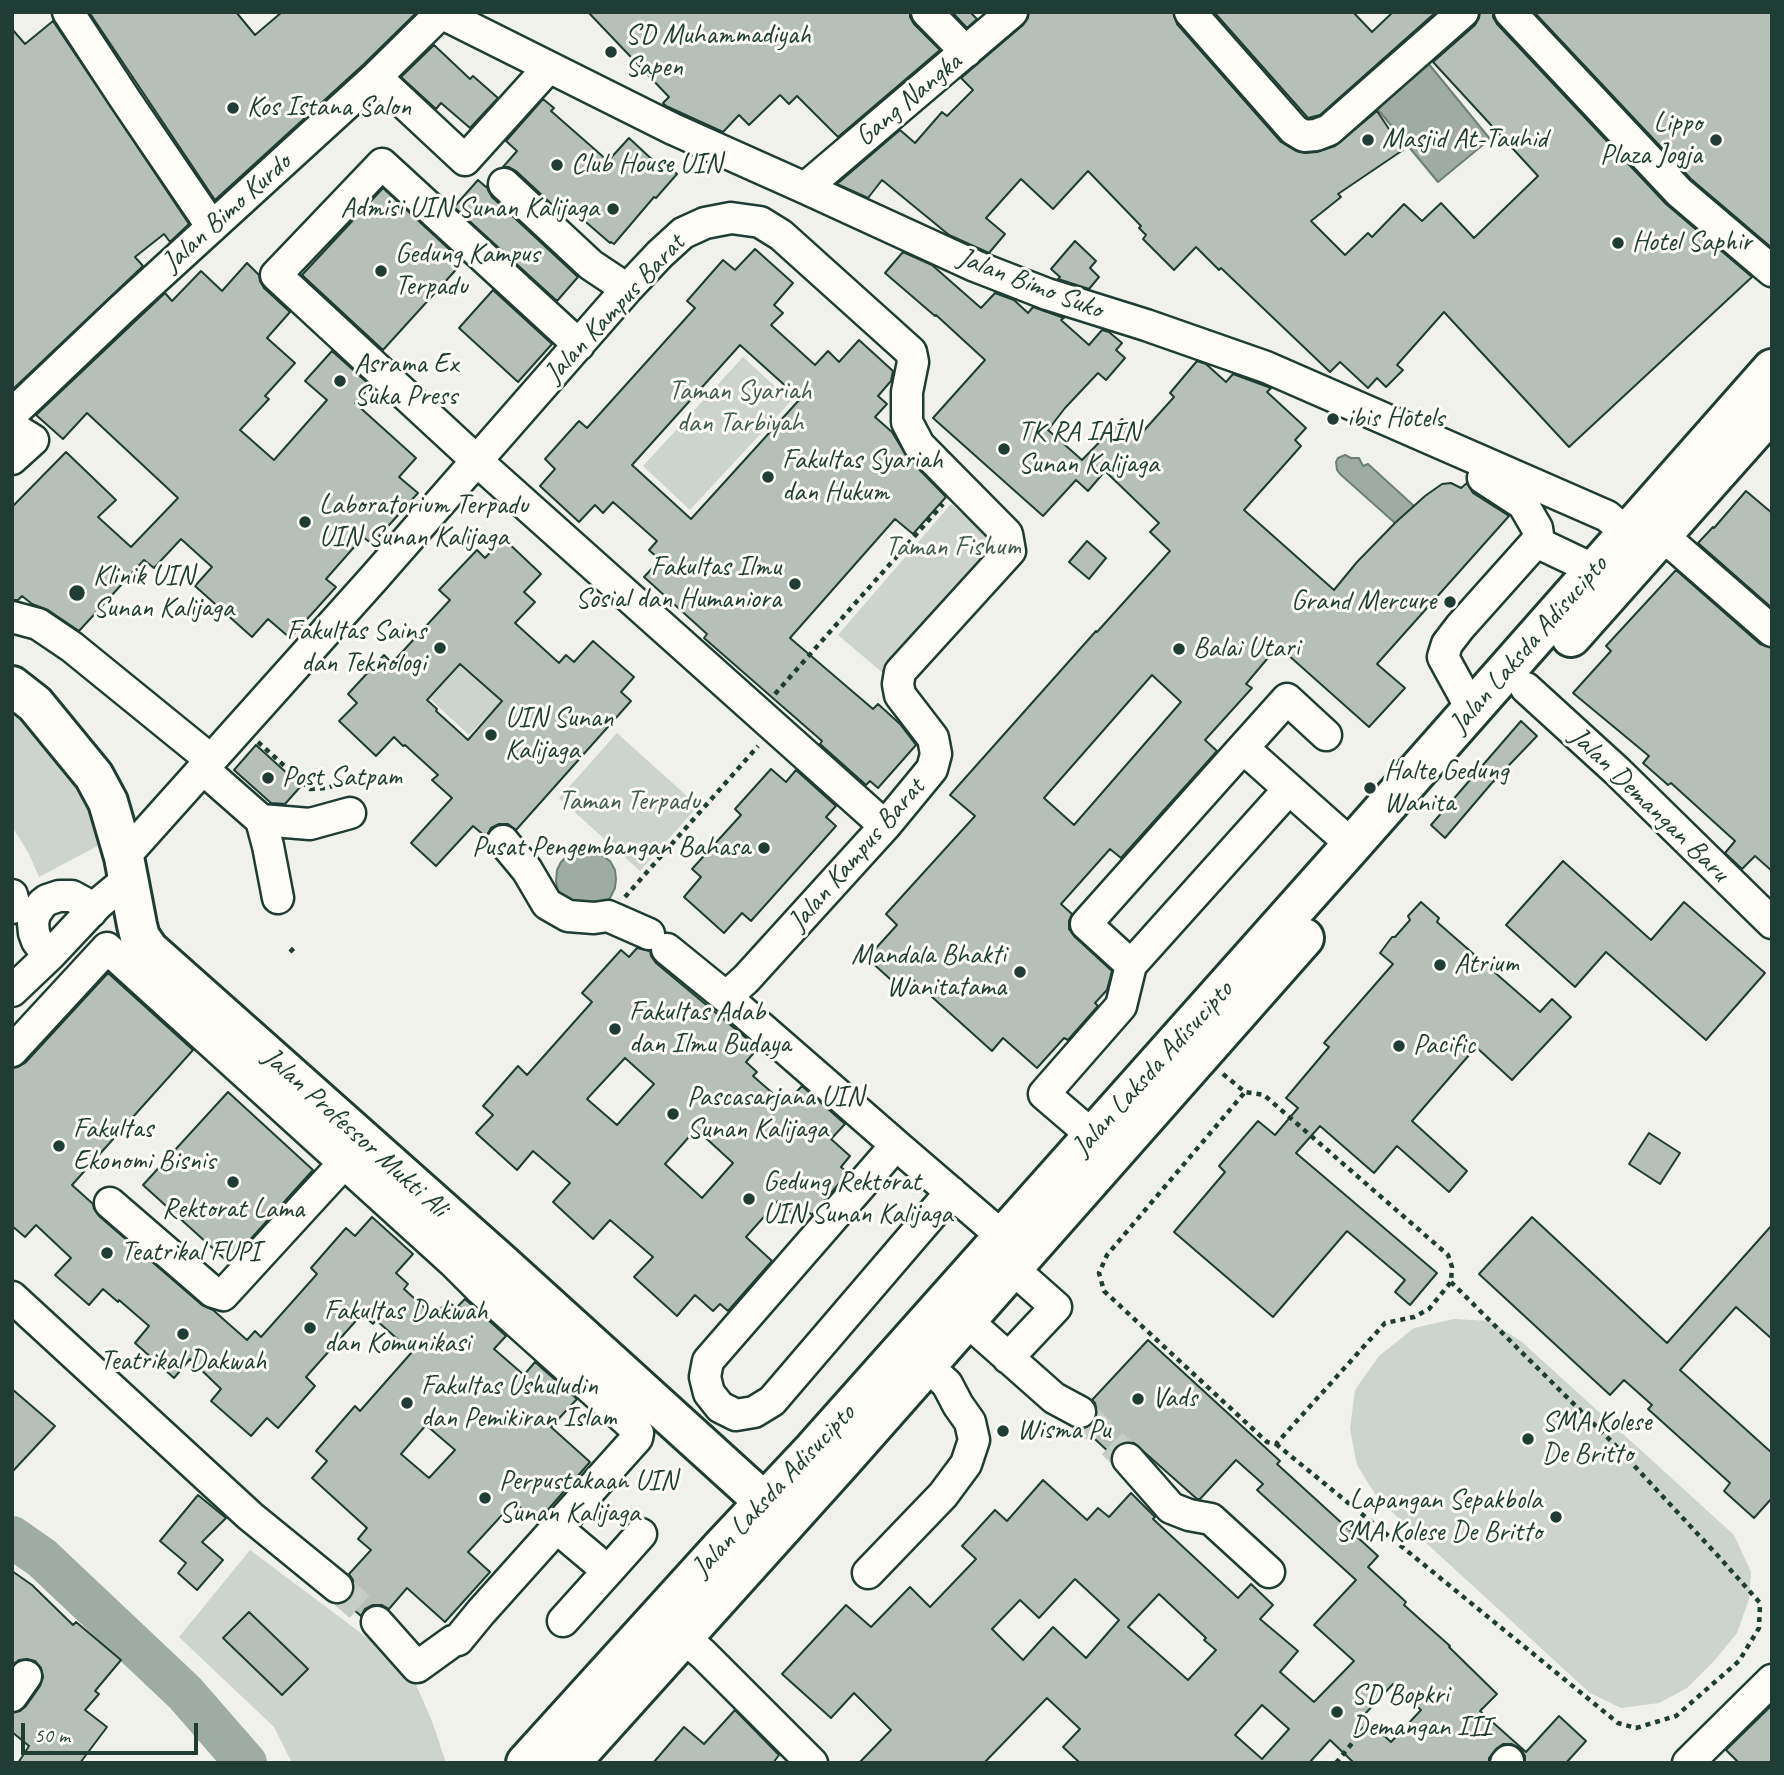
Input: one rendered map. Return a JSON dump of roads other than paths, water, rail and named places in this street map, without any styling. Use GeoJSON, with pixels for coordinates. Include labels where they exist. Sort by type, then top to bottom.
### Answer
{"type":"FeatureCollection","features":[{"type":"Feature","properties":{"kind":"main road","name":"Jalan Laksda Adisucipto"},"geometry":{"type":"LineString","coordinates":[[570,1763],[683,1637],[775,1512],[814,1449],[1008,1253],[1168,1072],[1525,688],[1772,369]]}},
{"type":"Feature","properties":{"kind":"main road","name":"Jalan Laksda Adisucipto"},"geometry":{"type":"LineString","coordinates":[[526,1763],[775,1512],[926,1365],[966,1320],[1008,1253],[1094,1136],[1168,1072],[1352,845],[1595,570],[1644,534],[1772,411]]}},
{"type":"Feature","properties":{"kind":"main road","name":"Jalan Professor Mukti Ali"},"geometry":{"type":"LineString","coordinates":[[12,687],[35,704],[94,776],[108,802],[126,868],[136,925],[149,950],[490,1275],[775,1512]]}},
{"type":"Feature","properties":{"kind":"street"},"geometry":{"type":"LineString","coordinates":[[68,12],[212,227]]}},
{"type":"Feature","properties":{"kind":"street"},"geometry":{"type":"LineString","coordinates":[[927,12],[966,52]]}},
{"type":"Feature","properties":{"kind":"street","name":"Gang Nangka"},"geometry":{"type":"LineString","coordinates":[[805,188],[1012,12]]}},
{"type":"Feature","properties":{"kind":"street"},"geometry":{"type":"LineString","coordinates":[[1190,12],[1294,130],[1304,136],[1329,130],[1463,12]]}},
{"type":"Feature","properties":{"kind":"street"},"geometry":{"type":"LineString","coordinates":[[1510,12],[1679,192],[1772,271]]}},
{"type":"Feature","properties":{"kind":"street","name":"Jalan Bimo Kurdo"},"geometry":{"type":"LineString","coordinates":[[12,414],[442,13]]}},
{"type":"Feature","properties":{"kind":"street","name":"Jalan Bimo Suko"},"geometry":{"type":"LineString","coordinates":[[442,13],[673,129],[975,266],[1047,294],[1146,325],[1266,368],[1607,516],[1644,534],[1772,631]]}},
{"type":"Feature","properties":{"kind":"street"},"geometry":{"type":"LineString","coordinates":[[376,77],[465,159],[549,66]]}},
{"type":"Feature","properties":{"kind":"street"},"geometry":{"type":"LineString","coordinates":[[579,345],[382,164],[276,275],[477,461],[885,826]]}},
{"type":"Feature","properties":{"kind":"street"},"geometry":{"type":"LineString","coordinates":[[504,184],[591,265],[627,289]]}},
{"type":"Feature","properties":{"kind":"street","name":"Jalan Kampus Barat"},"geometry":{"type":"LineString","coordinates":[[12,991],[91,912],[207,765],[627,289],[683,233],[705,223],[731,218],[760,222],[781,235],[911,352],[914,362],[906,391],[907,422],[919,445],[1007,534],[1010,551],[900,673],[898,684],[901,695],[933,738],[936,754],[932,769],[885,826],[726,998]]}},
{"type":"Feature","properties":{"kind":"street"},"geometry":{"type":"LineString","coordinates":[[1309,407],[1441,454],[1523,504],[1537,528],[1536,542],[1460,627],[1444,650],[1444,662],[1472,710]]}},
{"type":"Feature","properties":{"kind":"street"},"geometry":{"type":"LineString","coordinates":[[12,427],[33,440],[12,460]]}},
{"type":"Feature","properties":{"kind":"street"},"geometry":{"type":"LineString","coordinates":[[1536,542],[1595,570]]}},
{"type":"Feature","properties":{"kind":"street"},"geometry":{"type":"LineString","coordinates":[[12,617],[38,624],[72,647],[207,765],[261,820],[278,898]]}},
{"type":"Feature","properties":{"kind":"street","name":"Jalan Demangan Baru"},"geometry":{"type":"LineString","coordinates":[[1525,688],[1617,771],[1771,921]]}},
{"type":"Feature","properties":{"kind":"street"},"geometry":{"type":"LineString","coordinates":[[1131,965],[1086,925],[1287,699],[1326,735]]}},
{"type":"Feature","properties":{"kind":"street"},"geometry":{"type":"LineString","coordinates":[[1243,747],[1352,845]]}},
{"type":"Feature","properties":{"kind":"street"},"geometry":{"type":"LineString","coordinates":[[1094,1136],[1044,1094],[1122,1006],[1131,965],[1289,789]]}},
{"type":"Feature","properties":{"kind":"street"},"geometry":{"type":"LineString","coordinates":[[261,820],[310,824],[350,813]]}},
{"type":"Feature","properties":{"kind":"street"},"geometry":{"type":"LineString","coordinates":[[503,841],[527,870],[547,904],[568,916],[608,916],[658,941],[951,1192],[1056,1307],[1008,1358]]}},
{"type":"Feature","properties":{"kind":"street"},"geometry":{"type":"LineString","coordinates":[[19,906],[42,904],[59,895],[72,896],[91,912]]}},
{"type":"Feature","properties":{"kind":"street"},"geometry":{"type":"LineString","coordinates":[[19,906],[33,923],[37,941],[51,954]]}},
{"type":"Feature","properties":{"kind":"street"},"geometry":{"type":"LineString","coordinates":[[14,1045],[107,948],[453,1262],[490,1275],[635,1427],[637,1438],[458,1640],[417,1667],[377,1622]]}},
{"type":"Feature","properties":{"kind":"street"},"geometry":{"type":"LineString","coordinates":[[896,1145],[708,1361],[705,1377],[709,1393],[720,1406],[736,1415],[754,1412],[772,1401],[951,1192]]}},
{"type":"Feature","properties":{"kind":"street"},"geometry":{"type":"LineString","coordinates":[[110,1203],[213,1292],[223,1295],[344,1163]]}},
{"type":"Feature","properties":{"kind":"street"},"geometry":{"type":"LineString","coordinates":[[12,1297],[250,1516],[338,1587]]}},
{"type":"Feature","properties":{"kind":"street"},"geometry":{"type":"LineString","coordinates":[[966,1320],[1055,1398],[1080,1412]]}},
{"type":"Feature","properties":{"kind":"street"},"geometry":{"type":"LineString","coordinates":[[868,1573],[943,1495],[966,1464],[974,1440],[970,1422],[947,1384],[926,1365]]}},
{"type":"Feature","properties":{"kind":"street"},"geometry":{"type":"LineString","coordinates":[[1128,1459],[1171,1508],[1210,1519],[1269,1572]]}},
{"type":"Feature","properties":{"kind":"street"},"geometry":{"type":"LineString","coordinates":[[557,1528],[608,1571]]}},
{"type":"Feature","properties":{"kind":"street"},"geometry":{"type":"LineString","coordinates":[[563,1621],[641,1534]]}},
{"type":"Feature","properties":{"kind":"street"},"geometry":{"type":"LineString","coordinates":[[683,1637],[812,1763]]}},
{"type":"Feature","properties":{"kind":"street"},"geometry":{"type":"LineString","coordinates":[[1688,1763],[1772,1680]]}},
{"type":"Feature","properties":{"kind":"waterway"},"geometry":{"type":"LineString","coordinates":[[12,1537],[42,1558],[185,1693],[246,1763]]}},
{"type":"Feature","properties":{"kind":"tunnel"},"geometry":{"type":"LineString","coordinates":[[1080,1412],[1128,1459]]}},
{"type":"Feature","properties":{"kind":"tunnel"},"geometry":{"type":"LineString","coordinates":[[337,1587],[377,1622]]}},
{"type":"Feature","properties":{"kind":"place","name":"SD Muhammadiyah Sapen"},"geometry":{"type":"Point","coordinates":[611,52]}},
{"type":"Feature","properties":{"kind":"place","name":"Kos Istana Salon"},"geometry":{"type":"Point","coordinates":[233,108]}},
{"type":"Feature","properties":{"kind":"place","name":"Masjid At-Tauhid"},"geometry":{"type":"Point","coordinates":[1368,140]}},
{"type":"Feature","properties":{"kind":"place","name":"Lippo Plaza Jogja"},"geometry":{"type":"Point","coordinates":[1716,140]}},
{"type":"Feature","properties":{"kind":"place","name":"Club House UIN"},"geometry":{"type":"Point","coordinates":[557,165]}},
{"type":"Feature","properties":{"kind":"place","name":"Admisi UIN Sunan Kalijaga"},"geometry":{"type":"Point","coordinates":[613,209]}},
{"type":"Feature","properties":{"kind":"place","name":"Hotel Saphir"},"geometry":{"type":"Point","coordinates":[1618,243]}},
{"type":"Feature","properties":{"kind":"place","name":"Gedung Kampus Terpadu"},"geometry":{"type":"Point","coordinates":[381,271]}},
{"type":"Feature","properties":{"kind":"place","name":"Asrama Ex Suka Press"},"geometry":{"type":"Point","coordinates":[340,381]}},
{"type":"Feature","properties":{"kind":"place","name":"ibis Hotels"},"geometry":{"type":"Point","coordinates":[1333,419]}},
{"type":"Feature","properties":{"kind":"place","name":"TK RA IAIN Sunan Kalijaga"},"geometry":{"type":"Point","coordinates":[1004,449]}},
{"type":"Feature","properties":{"kind":"place","name":"Fakultas Syariah dan Hukum"},"geometry":{"type":"Point","coordinates":[768,477]}},
{"type":"Feature","properties":{"kind":"place","name":"Laboratorium Terpadu UIN Sunan Kalijaga"},"geometry":{"type":"Point","coordinates":[305,522]}},
{"type":"Feature","properties":{"kind":"place","name":"Fakultas Ilmu Sosial dan Humaniora"},"geometry":{"type":"Point","coordinates":[795,584]}},
{"type":"Feature","properties":{"kind":"place","name":"Klinik UIN Sunan Kalijaga"},"geometry":{"type":"Point","coordinates":[77,593]}},
{"type":"Feature","properties":{"kind":"place","name":"Grand Mercure"},"geometry":{"type":"Point","coordinates":[1450,602]}},
{"type":"Feature","properties":{"kind":"place","name":"Fakultas Sains dan Teknologi"},"geometry":{"type":"Point","coordinates":[440,648]}},
{"type":"Feature","properties":{"kind":"place","name":"Balai Utari"},"geometry":{"type":"Point","coordinates":[1179,649]}},
{"type":"Feature","properties":{"kind":"place","name":"UIN Sunan Kalijaga"},"geometry":{"type":"Point","coordinates":[491,735]}},
{"type":"Feature","properties":{"kind":"place","name":"Post Satpam"},"geometry":{"type":"Point","coordinates":[268,778]}},
{"type":"Feature","properties":{"kind":"place","name":"Halte Gedung Wanita"},"geometry":{"type":"Point","coordinates":[1370,788]}},
{"type":"Feature","properties":{"kind":"place","name":"Pusat Pengembangan Bahasa"},"geometry":{"type":"Point","coordinates":[764,848]}},
{"type":"Feature","properties":{"kind":"place","name":"Atrium"},"geometry":{"type":"Point","coordinates":[1440,965]}},
{"type":"Feature","properties":{"kind":"place","name":"Mandala Bhakti Wanitatama"},"geometry":{"type":"Point","coordinates":[1020,972]}},
{"type":"Feature","properties":{"kind":"place","name":"Fakultas Adab dan Ilmu Budaya"},"geometry":{"type":"Point","coordinates":[615,1029]}},
{"type":"Feature","properties":{"kind":"place","name":"Pacific"},"geometry":{"type":"Point","coordinates":[1399,1046]}},
{"type":"Feature","properties":{"kind":"place","name":"Pascasarjana UIN Sunan Kalijaga"},"geometry":{"type":"Point","coordinates":[673,1114]}},
{"type":"Feature","properties":{"kind":"place","name":"Fakultas Ekonomi Bisnis"},"geometry":{"type":"Point","coordinates":[59,1146]}},
{"type":"Feature","properties":{"kind":"place","name":"Rektorat Lama"},"geometry":{"type":"Point","coordinates":[233,1182]}},
{"type":"Feature","properties":{"kind":"place","name":"Gedung Rektorat UIN Sunan Kalijaga"},"geometry":{"type":"Point","coordinates":[749,1199]}},
{"type":"Feature","properties":{"kind":"place","name":"Teatrikal FUPI"},"geometry":{"type":"Point","coordinates":[107,1253]}},
{"type":"Feature","properties":{"kind":"place","name":"Fakultas Dakwah dan Komunikasi"},"geometry":{"type":"Point","coordinates":[310,1328]}},
{"type":"Feature","properties":{"kind":"place","name":"Teatrikal Dakwah"},"geometry":{"type":"Point","coordinates":[183,1334]}},
{"type":"Feature","properties":{"kind":"place","name":"Vads"},"geometry":{"type":"Point","coordinates":[1138,1399]}},
{"type":"Feature","properties":{"kind":"place","name":"Fakultas Ushuludin dan Pemikiran Islam"},"geometry":{"type":"Point","coordinates":[407,1403]}},
{"type":"Feature","properties":{"kind":"place","name":"Wisma Pu"},"geometry":{"type":"Point","coordinates":[1003,1431]}},
{"type":"Feature","properties":{"kind":"place","name":"SMA Kolese De Britto"},"geometry":{"type":"Point","coordinates":[1528,1439]}},
{"type":"Feature","properties":{"kind":"place","name":"Perpustakaan UIN Sunan Kalijaga"},"geometry":{"type":"Point","coordinates":[485,1498]}},
{"type":"Feature","properties":{"kind":"place","name":"Lapangan Sepakbola SMA Kolese De Britto"},"geometry":{"type":"Point","coordinates":[1556,1517]}},
{"type":"Feature","properties":{"kind":"place","name":"SD Bopkri Demangan III"},"geometry":{"type":"Point","coordinates":[1337,1712]}},
{"type":"Feature","properties":{"kind":"park label","name":"Taman Syariah dan Tarbiyah"},"geometry":{"type":"Point","coordinates":[740,408]}},
{"type":"Feature","properties":{"kind":"park label","name":"Taman Fishum"},"geometry":{"type":"Point","coordinates":[953,548]}},
{"type":"Feature","properties":{"kind":"park label","name":"Taman Terpadu"},"geometry":{"type":"Point","coordinates":[629,802]}}]}
